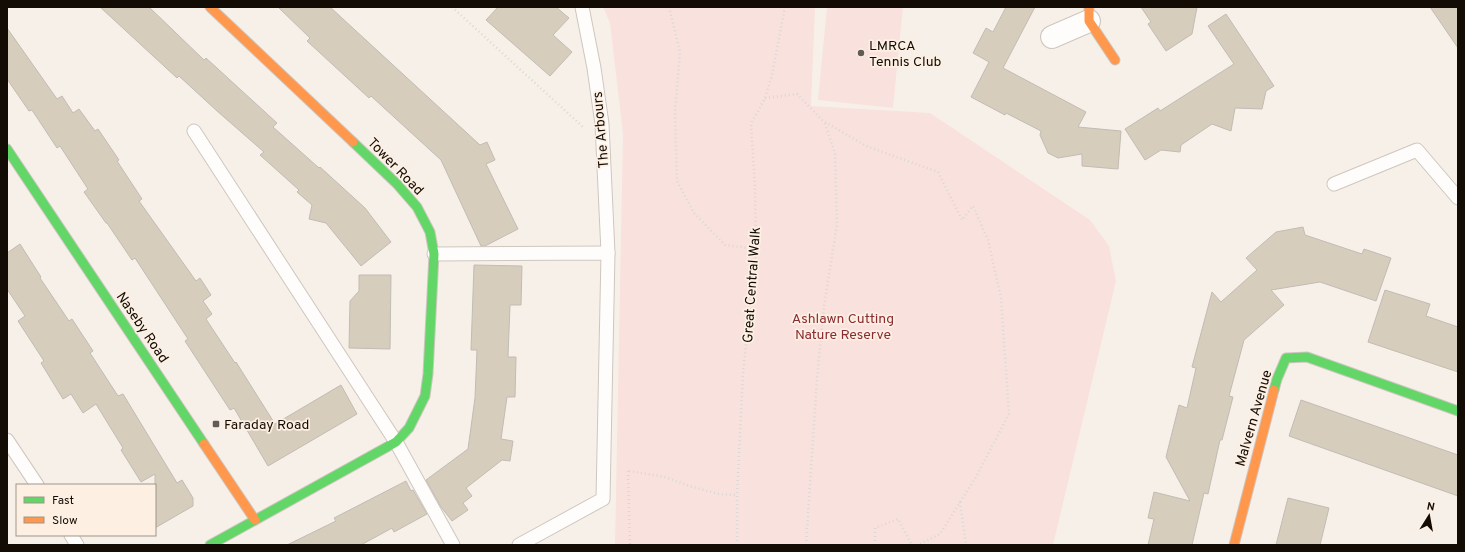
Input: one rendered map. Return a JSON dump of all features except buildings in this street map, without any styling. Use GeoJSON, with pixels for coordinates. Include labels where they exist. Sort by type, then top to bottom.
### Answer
{"type":"FeatureCollection","features":[{"type":"Feature","properties":{"kind":"street","name":"Tower Road"},"geometry":{"type":"LineString","coordinates":[[210,7],[397,184],[417,207],[430,232],[434,254],[428,374],[425,396],[408,428],[396,442]]}},
{"type":"Feature","properties":{"kind":"street"},"geometry":{"type":"LineString","coordinates":[[1052,37],[1089,14],[1115,60]]}},
{"type":"Feature","properties":{"kind":"street","name":"Naseby Road"},"geometry":{"type":"LineString","coordinates":[[7,149],[255,520]]}},
{"type":"Feature","properties":{"kind":"street","name":"Malvern Avenue"},"geometry":{"type":"LineString","coordinates":[[1234,545],[1277,379],[1286,358],[1307,357],[1458,411]]}},
{"type":"Feature","properties":{"kind":"street"},"geometry":{"type":"LineString","coordinates":[[210,545],[396,442]]}},
{"type":"Feature","properties":{"kind":"lane","name":"The Arbours"},"geometry":{"type":"LineString","coordinates":[[519,545],[603,499],[608,253],[602,124],[594,68],[582,7]]}},
{"type":"Feature","properties":{"kind":"lane"},"geometry":{"type":"LineString","coordinates":[[194,131],[396,442],[453,545]]}},
{"type":"Feature","properties":{"kind":"lane"},"geometry":{"type":"LineString","coordinates":[[1334,184],[1417,150],[1458,198]]}},
{"type":"Feature","properties":{"kind":"lane"},"geometry":{"type":"LineString","coordinates":[[434,254],[608,253]]}},
{"type":"Feature","properties":{"kind":"lane"},"geometry":{"type":"LineString","coordinates":[[7,440],[36,484]]}},
{"type":"Feature","properties":{"kind":"lane"},"geometry":{"type":"LineString","coordinates":[[72,536],[77,545]]}},
{"type":"Feature","properties":{"kind":"path"},"geometry":{"type":"LineString","coordinates":[[452,7],[602,145]]}},
{"type":"Feature","properties":{"kind":"path"},"geometry":{"type":"LineString","coordinates":[[670,7],[680,52],[675,112],[677,181],[694,213],[724,245],[756,249]]}},
{"type":"Feature","properties":{"kind":"path","name":"Great Central Walk"},"geometry":{"type":"LineString","coordinates":[[737,545],[737,496],[743,373],[756,249],[755,187],[751,124],[765,98],[773,68],[785,7]]}},
{"type":"Feature","properties":{"kind":"path"},"geometry":{"type":"LineString","coordinates":[[765,98],[797,94],[824,120],[866,146],[938,172],[962,220],[973,206],[988,240],[1001,298],[1008,414],[976,477],[940,534],[918,545]]}},
{"type":"Feature","properties":{"kind":"path"},"geometry":{"type":"LineString","coordinates":[[806,545],[817,379],[823,314],[837,225],[835,153],[824,120]]}},
{"type":"Feature","properties":{"kind":"path"},"geometry":{"type":"LineString","coordinates":[[603,470],[629,471],[665,477],[689,486],[719,494],[737,496]]}},
{"type":"Feature","properties":{"kind":"path"},"geometry":{"type":"LineString","coordinates":[[629,471],[630,545]]}},
{"type":"Feature","properties":{"kind":"path"},"geometry":{"type":"LineString","coordinates":[[960,502],[966,545]]}},
{"type":"Feature","properties":{"kind":"path"},"geometry":{"type":"LineString","coordinates":[[875,545],[875,528],[898,519],[912,545]]}},
{"type":"Feature","properties":{"kind":"green space","name":"Ashlawn Cutting Nature Reserve"},"geometry":{"type":"Polygon","coordinates":[[[603,7],[815,7],[811,106],[930,113],[1090,220],[1109,246],[1116,281],[1053,545],[615,545],[623,134],[610,23],[603,7]]]}},
{"type":"Feature","properties":{"kind":"green space","name":"LMRCA Tennis Club"},"geometry":{"type":"Polygon","coordinates":[[[827,7],[903,7],[893,108],[818,100],[827,7]]]}},
{"type":"Feature","properties":{"kind":"traffic: fast"},"geometry":{"type":"LineString","coordinates":[[210,545],[396,442],[409,428],[425,396],[428,374],[434,254],[430,232],[417,207],[397,184],[353,142]]}},
{"type":"Feature","properties":{"kind":"traffic: fast"},"geometry":{"type":"LineString","coordinates":[[7,149],[204,444]]}},
{"type":"Feature","properties":{"kind":"traffic: fast"},"geometry":{"type":"LineString","coordinates":[[1274,390],[1286,358],[1307,357],[1458,411]]}},
{"type":"Feature","properties":{"kind":"traffic: slow"},"geometry":{"type":"LineString","coordinates":[[210,7],[353,142]]}},
{"type":"Feature","properties":{"kind":"traffic: slow"},"geometry":{"type":"LineString","coordinates":[[1089,7],[1089,21],[1115,60]]}},
{"type":"Feature","properties":{"kind":"traffic: slow"},"geometry":{"type":"LineString","coordinates":[[1234,545],[1274,390]]}},
{"type":"Feature","properties":{"kind":"traffic: slow"},"geometry":{"type":"LineString","coordinates":[[204,444],[255,520]]}},
{"type":"Feature","properties":{"kind":"place","name":"LMRCA Tennis Club"},"geometry":{"type":"Point","coordinates":[861,53]}},
{"type":"Feature","properties":{"kind":"place","name":"Faraday Road"},"geometry":{"type":"Point","coordinates":[216,424]}}]}
